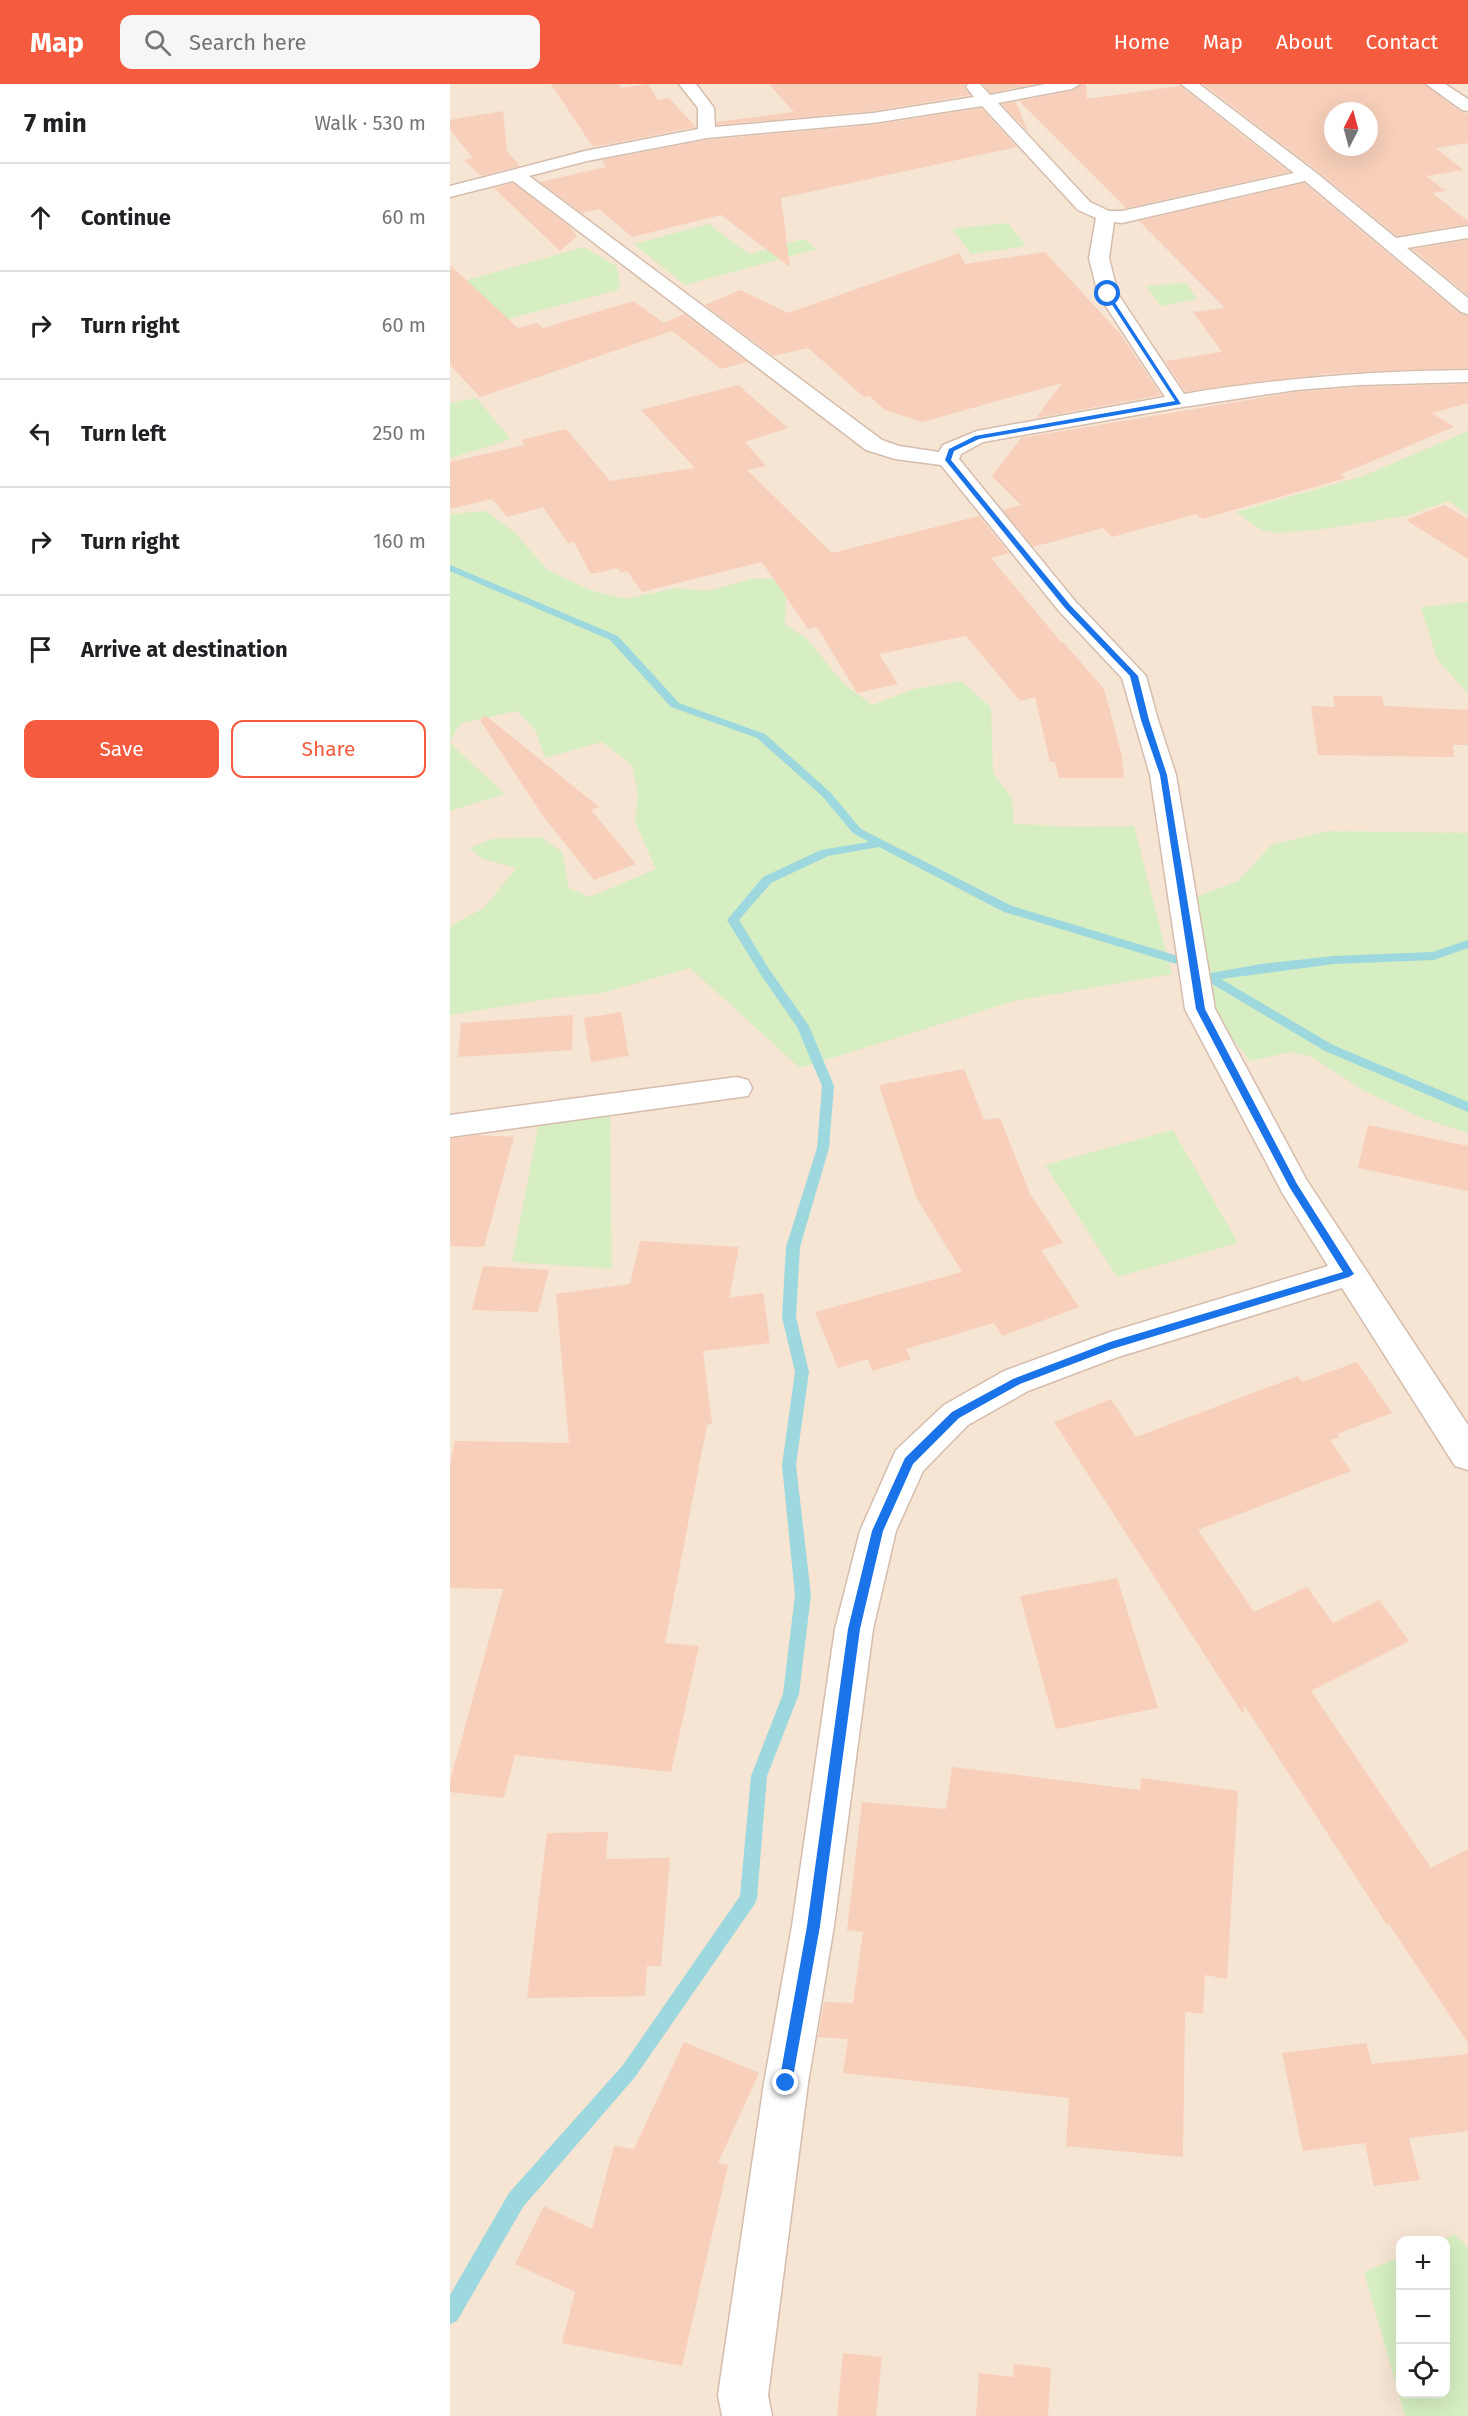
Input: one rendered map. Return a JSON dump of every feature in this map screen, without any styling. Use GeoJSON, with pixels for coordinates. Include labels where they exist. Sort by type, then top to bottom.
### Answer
{"type":"FeatureCollection","features":[{"type":"Feature","properties":{"kind":"street"},"geometry":{"type":"LineString","coordinates":[[687,84],[706,108],[707,133]]}},
{"type":"Feature","properties":{"kind":"street"},"geometry":{"type":"LineString","coordinates":[[971,84],[1084,206],[1106,216],[1122,217],[1308,175]]}},
{"type":"Feature","properties":{"kind":"street"},"geometry":{"type":"LineString","coordinates":[[450,192],[585,156],[707,133],[873,118],[1072,84]]}},
{"type":"Feature","properties":{"kind":"street"},"geometry":{"type":"LineString","coordinates":[[1189,84],[1308,175],[1468,308]]}},
{"type":"Feature","properties":{"kind":"street"},"geometry":{"type":"LineString","coordinates":[[1434,84],[1468,106]]}},
{"type":"Feature","properties":{"kind":"street"},"geometry":{"type":"LineString","coordinates":[[515,174],[874,445],[895,452],[948,460],[1067,606],[1134,676],[1145,720],[1163,775],[1200,1009],[1294,1186],[1468,1455]]}},
{"type":"Feature","properties":{"kind":"street"},"geometry":{"type":"LineString","coordinates":[[1106,216],[1099,258],[1108,294],[1179,402]]}},
{"type":"Feature","properties":{"kind":"street"},"geometry":{"type":"LineString","coordinates":[[1390,245],[1468,232]]}},
{"type":"Feature","properties":{"kind":"street"},"geometry":{"type":"LineString","coordinates":[[948,460],[951,450],[977,437],[1179,402],[1294,384],[1380,378],[1468,376]]}},
{"type":"Feature","properties":{"kind":"street"},"geometry":{"type":"LineString","coordinates":[[450,1126],[737,1088]]}},
{"type":"Feature","properties":{"kind":"street"},"geometry":{"type":"LineString","coordinates":[[747,2416],[743,2395],[786,2083],[813,1926],[854,1629],[878,1531],[909,1461],[956,1415],[1016,1382],[1110,1346],[1349,1274]]}},
{"type":"Feature","properties":{"kind":"shaded area"},"geometry":{"type":"Polygon","coordinates":[[[450,84],[1468,84],[1468,2416],[450,2416],[450,84]]]}},
{"type":"Feature","properties":{"kind":"green space"},"geometry":{"type":"Polygon","coordinates":[[[1008,223],[1026,246],[971,254],[952,229],[1008,223]]]}},
{"type":"Feature","properties":{"kind":"green space"},"geometry":{"type":"Polygon","coordinates":[[[709,224],[749,254],[804,239],[817,249],[685,285],[634,244],[709,224]]]}},
{"type":"Feature","properties":{"kind":"green space"},"geometry":{"type":"Polygon","coordinates":[[[584,247],[616,266],[620,284],[618,290],[485,325],[450,285],[584,247]]]}},
{"type":"Feature","properties":{"kind":"green space"},"geometry":{"type":"Polygon","coordinates":[[[1187,284],[1197,299],[1161,306],[1146,286],[1187,284]]]}},
{"type":"Feature","properties":{"kind":"green space"},"geometry":{"type":"Polygon","coordinates":[[[476,398],[510,438],[450,458],[450,403],[476,398]]]}},
{"type":"Feature","properties":{"kind":"green space"},"geometry":{"type":"Polygon","coordinates":[[[1468,431],[1468,515],[1449,501],[1405,516],[1317,530],[1277,533],[1261,530],[1236,512],[1363,476],[1468,431]]]}},
{"type":"Feature","properties":{"kind":"green space"},"geometry":{"type":"Polygon","coordinates":[[[486,511],[514,532],[548,570],[590,590],[625,599],[677,588],[708,591],[751,579],[787,579],[785,624],[807,639],[844,684],[872,705],[914,689],[961,681],[991,707],[993,773],[1012,798],[1014,824],[1080,827],[1134,826],[1172,974],[1014,1001],[800,1068],[690,968],[602,993],[554,998],[450,1015],[450,926],[484,908],[516,868],[483,859],[469,848],[492,839],[541,837],[562,852],[569,888],[590,897],[656,869],[635,822],[638,794],[632,765],[602,742],[545,758],[536,731],[517,711],[461,723],[450,741],[450,514],[486,511]]]}},
{"type":"Feature","properties":{"kind":"green space"},"geometry":{"type":"Polygon","coordinates":[[[1468,602],[1468,694],[1437,659],[1421,607],[1468,602]]]}},
{"type":"Feature","properties":{"kind":"green space"},"geometry":{"type":"Polygon","coordinates":[[[450,743],[505,794],[450,811],[450,743]]]}},
{"type":"Feature","properties":{"kind":"green space"},"geometry":{"type":"Polygon","coordinates":[[[1328,831],[1468,833],[1468,1133],[1422,1118],[1366,1092],[1310,1056],[1290,1052],[1251,1061],[1215,1019],[1196,897],[1238,881],[1271,845],[1328,831]]]}},
{"type":"Feature","properties":{"kind":"green space"},"geometry":{"type":"Polygon","coordinates":[[[610,1116],[612,1269],[512,1262],[540,1117],[610,1116]]]}},
{"type":"Feature","properties":{"kind":"green space"},"geometry":{"type":"Polygon","coordinates":[[[1173,1130],[1238,1243],[1117,1277],[1045,1165],[1173,1130]]]}},
{"type":"Feature","properties":{"kind":"green space"},"geometry":{"type":"Polygon","coordinates":[[[1455,2234],[1468,2248],[1468,2416],[1405,2416],[1400,2398],[1450,2398],[1450,2236],[1455,2234]]]}},
{"type":"Feature","properties":{"kind":"green space"},"geometry":{"type":"Polygon","coordinates":[[[1396,2259],[1396,2384],[1364,2272],[1396,2259]]]}},
{"type":"Feature","properties":{"kind":"building"},"geometry":{"type":"Polygon","coordinates":[[[551,84],[619,84],[621,88],[648,84],[658,100],[669,98],[696,127],[593,147],[551,84]]]}},
{"type":"Feature","properties":{"kind":"building"},"geometry":{"type":"Polygon","coordinates":[[[769,84],[965,84],[964,88],[970,95],[873,111],[717,125],[717,122],[794,112],[769,84]]]}},
{"type":"Feature","properties":{"kind":"building"},"geometry":{"type":"Polygon","coordinates":[[[983,84],[1034,84],[991,93],[983,84]]]}},
{"type":"Feature","properties":{"kind":"building"},"geometry":{"type":"Polygon","coordinates":[[[1086,84],[1087,99],[1180,86],[1289,172],[1126,208],[1019,101],[1072,91],[1086,84]]]}},
{"type":"Feature","properties":{"kind":"building"},"geometry":{"type":"Polygon","coordinates":[[[1203,84],[1424,84],[1461,112],[1468,114],[1468,143],[1436,148],[1463,170],[1426,176],[1446,191],[1432,193],[1468,221],[1468,224],[1397,236],[1315,169],[1203,84]]]}},
{"type":"Feature","properties":{"kind":"building"},"geometry":{"type":"Polygon","coordinates":[[[1016,102],[1028,132],[1002,104],[1016,102]]]}},
{"type":"Feature","properties":{"kind":"building"},"geometry":{"type":"Polygon","coordinates":[[[981,108],[1017,147],[781,198],[790,267],[721,215],[632,237],[599,209],[582,213],[540,182],[606,167],[602,160],[707,140],[873,125],[981,108]]]}},
{"type":"Feature","properties":{"kind":"building"},"geometry":{"type":"Polygon","coordinates":[[[503,111],[507,151],[520,166],[481,176],[464,160],[473,158],[450,130],[450,120],[503,111]]]}},
{"type":"Feature","properties":{"kind":"building"},"geometry":{"type":"Polygon","coordinates":[[[513,183],[570,227],[577,236],[560,251],[494,188],[513,183]]]}},
{"type":"Feature","properties":{"kind":"building"},"geometry":{"type":"Polygon","coordinates":[[[1304,183],[1460,314],[1468,316],[1468,368],[1325,374],[1185,392],[1165,361],[1222,352],[1193,312],[1225,308],[1139,221],[1304,183]]]}},
{"type":"Feature","properties":{"kind":"building"},"geometry":{"type":"Polygon","coordinates":[[[1468,240],[1468,295],[1412,249],[1468,240]]]}},
{"type":"Feature","properties":{"kind":"building"},"geometry":{"type":"Polygon","coordinates":[[[1045,252],[1122,336],[1161,395],[1036,418],[1062,383],[922,422],[885,410],[869,396],[864,397],[808,348],[773,356],[705,305],[740,290],[788,313],[959,253],[965,264],[1045,252]]]}},
{"type":"Feature","properties":{"kind":"building"},"geometry":{"type":"Polygon","coordinates":[[[450,265],[518,328],[537,323],[543,328],[633,301],[664,323],[684,314],[747,362],[721,369],[672,331],[480,397],[450,365],[450,265]]]}},
{"type":"Feature","properties":{"kind":"building"},"geometry":{"type":"Polygon","coordinates":[[[1468,384],[1468,403],[1432,413],[1454,427],[1341,474],[1346,478],[1202,519],[1196,514],[1112,537],[1103,528],[1033,547],[1003,510],[1021,505],[992,476],[1021,438],[1296,392],[1360,387],[1468,384]]]}},
{"type":"Feature","properties":{"kind":"building"},"geometry":{"type":"Polygon","coordinates":[[[738,385],[788,428],[745,442],[766,466],[747,470],[832,553],[979,516],[1009,553],[991,558],[1061,642],[1104,689],[1122,756],[1124,778],[1059,778],[1055,762],[1050,762],[1035,697],[1020,701],[966,636],[879,654],[898,684],[857,693],[817,627],[808,629],[762,562],[642,592],[627,571],[621,573],[618,568],[591,574],[574,542],[568,543],[543,507],[507,517],[492,499],[450,509],[450,462],[525,445],[521,440],[566,429],[610,481],[695,468],[641,410],[738,385]]]}},
{"type":"Feature","properties":{"kind":"building"},"geometry":{"type":"Polygon","coordinates":[[[1444,505],[1468,519],[1468,559],[1406,520],[1444,505]]]}},
{"type":"Feature","properties":{"kind":"building"},"geometry":{"type":"Polygon","coordinates":[[[1333,696],[1382,696],[1384,706],[1468,710],[1468,745],[1453,745],[1454,757],[1318,755],[1311,706],[1335,707],[1333,696]]]}},
{"type":"Feature","properties":{"kind":"building"},"geometry":{"type":"Polygon","coordinates":[[[485,715],[599,807],[591,810],[636,864],[594,880],[543,816],[480,720],[485,715]]]}},
{"type":"Feature","properties":{"kind":"building"},"geometry":{"type":"Polygon","coordinates":[[[621,1012],[629,1056],[591,1062],[584,1018],[621,1012]]]}},
{"type":"Feature","properties":{"kind":"building"},"geometry":{"type":"Polygon","coordinates":[[[573,1015],[572,1050],[458,1057],[461,1023],[573,1015]]]}},
{"type":"Feature","properties":{"kind":"building"},"geometry":{"type":"Polygon","coordinates":[[[964,1069],[984,1120],[1000,1118],[1030,1194],[1063,1243],[1041,1250],[1079,1307],[1002,1336],[994,1323],[906,1349],[911,1359],[872,1371],[868,1359],[838,1368],[815,1312],[962,1272],[916,1197],[879,1085],[964,1069]]]}},
{"type":"Feature","properties":{"kind":"building"},"geometry":{"type":"Polygon","coordinates":[[[1368,1125],[1468,1146],[1468,1191],[1358,1168],[1368,1125]]]}},
{"type":"Feature","properties":{"kind":"building"},"geometry":{"type":"Polygon","coordinates":[[[477,1135],[514,1137],[484,1247],[450,1246],[450,1139],[477,1135]]]}},
{"type":"Feature","properties":{"kind":"building"},"geometry":{"type":"Polygon","coordinates":[[[640,1241],[739,1247],[729,1298],[763,1293],[770,1343],[703,1351],[712,1424],[707,1425],[665,1643],[699,1646],[671,1772],[515,1755],[504,1798],[450,1792],[450,1781],[503,1589],[450,1588],[450,1464],[455,1441],[569,1443],[556,1294],[630,1284],[640,1241]]]}},
{"type":"Feature","properties":{"kind":"building"},"geometry":{"type":"Polygon","coordinates":[[[483,1266],[549,1270],[538,1312],[472,1310],[483,1266]]]}},
{"type":"Feature","properties":{"kind":"building"},"geometry":{"type":"Polygon","coordinates":[[[1357,1362],[1392,1413],[1337,1434],[1340,1437],[1330,1440],[1351,1471],[1198,1530],[1254,1612],[1307,1587],[1333,1623],[1379,1600],[1409,1641],[1311,1691],[1431,1868],[1468,1849],[1468,2043],[1389,1924],[1387,1925],[1244,1705],[1243,1714],[1054,1422],[1111,1399],[1136,1437],[1298,1376],[1302,1382],[1357,1362]]]}},
{"type":"Feature","properties":{"kind":"building"},"geometry":{"type":"Polygon","coordinates":[[[1117,1578],[1158,1708],[1056,1729],[1020,1596],[1117,1578]]]}},
{"type":"Feature","properties":{"kind":"building"},"geometry":{"type":"Polygon","coordinates":[[[952,1767],[1140,1790],[1141,1778],[1238,1791],[1227,1979],[1205,1975],[1203,2014],[1185,2012],[1183,2157],[1066,2146],[1069,2098],[843,2073],[848,2039],[818,2037],[824,2002],[853,2003],[863,1932],[847,1930],[862,1802],[946,1809],[952,1767]]]}},
{"type":"Feature","properties":{"kind":"building"},"geometry":{"type":"Polygon","coordinates":[[[608,1832],[606,1859],[670,1858],[661,1966],[647,1966],[645,1996],[527,1998],[547,1833],[608,1832]]]}},
{"type":"Feature","properties":{"kind":"building"},"geometry":{"type":"Polygon","coordinates":[[[684,2042],[759,2073],[718,2163],[728,2165],[682,2366],[562,2343],[575,2292],[515,2264],[544,2206],[592,2229],[614,2146],[634,2149],[684,2042]]]}},
{"type":"Feature","properties":{"kind":"building"},"geometry":{"type":"Polygon","coordinates":[[[1366,2043],[1372,2064],[1468,2054],[1468,2131],[1409,2138],[1420,2180],[1374,2186],[1365,2143],[1303,2151],[1282,2053],[1366,2043]]]}},
{"type":"Feature","properties":{"kind":"building"},"geometry":{"type":"Polygon","coordinates":[[[843,2353],[882,2357],[876,2416],[837,2416],[843,2353]]]}},
{"type":"Feature","properties":{"kind":"building"},"geometry":{"type":"Polygon","coordinates":[[[1014,2364],[1051,2368],[1048,2416],[976,2416],[979,2373],[1013,2377],[1014,2364]]]}},
{"type":"Feature","properties":{"kind":"waterway"},"geometry":{"type":"LineString","coordinates":[[450,568],[614,638],[675,705],[761,736],[826,794],[857,831],[880,843]]}},
{"type":"Feature","properties":{"kind":"waterway"},"geometry":{"type":"LineString","coordinates":[[450,2314],[516,2200],[629,2071],[748,1899],[759,1776],[791,1694],[803,1595],[789,1465],[802,1372],[789,1317],[793,1247],[823,1148],[828,1086],[803,1026],[765,972],[733,920],[767,880],[825,853],[880,843]]}},
{"type":"Feature","properties":{"kind":"waterway"},"geometry":{"type":"LineString","coordinates":[[880,843],[1008,909],[1184,962],[1209,977]]}},
{"type":"Feature","properties":{"kind":"waterway"},"geometry":{"type":"LineString","coordinates":[[1209,977],[1261,968],[1334,960],[1434,956],[1468,944]]}},
{"type":"Feature","properties":{"kind":"waterway"},"geometry":{"type":"LineString","coordinates":[[1209,977],[1329,1048],[1468,1107]]}},
{"type":"Feature","properties":{"kind":"route"},"geometry":{"type":"LineString","coordinates":[[786,2083],[813,1926],[854,1629],[878,1531],[909,1461],[956,1415],[1016,1382],[1110,1346],[1349,1274],[1294,1186],[1200,1009],[1163,775],[1145,720],[1134,676],[1067,606],[948,460],[951,450],[977,437],[1179,402],[1108,294]]}}]}
